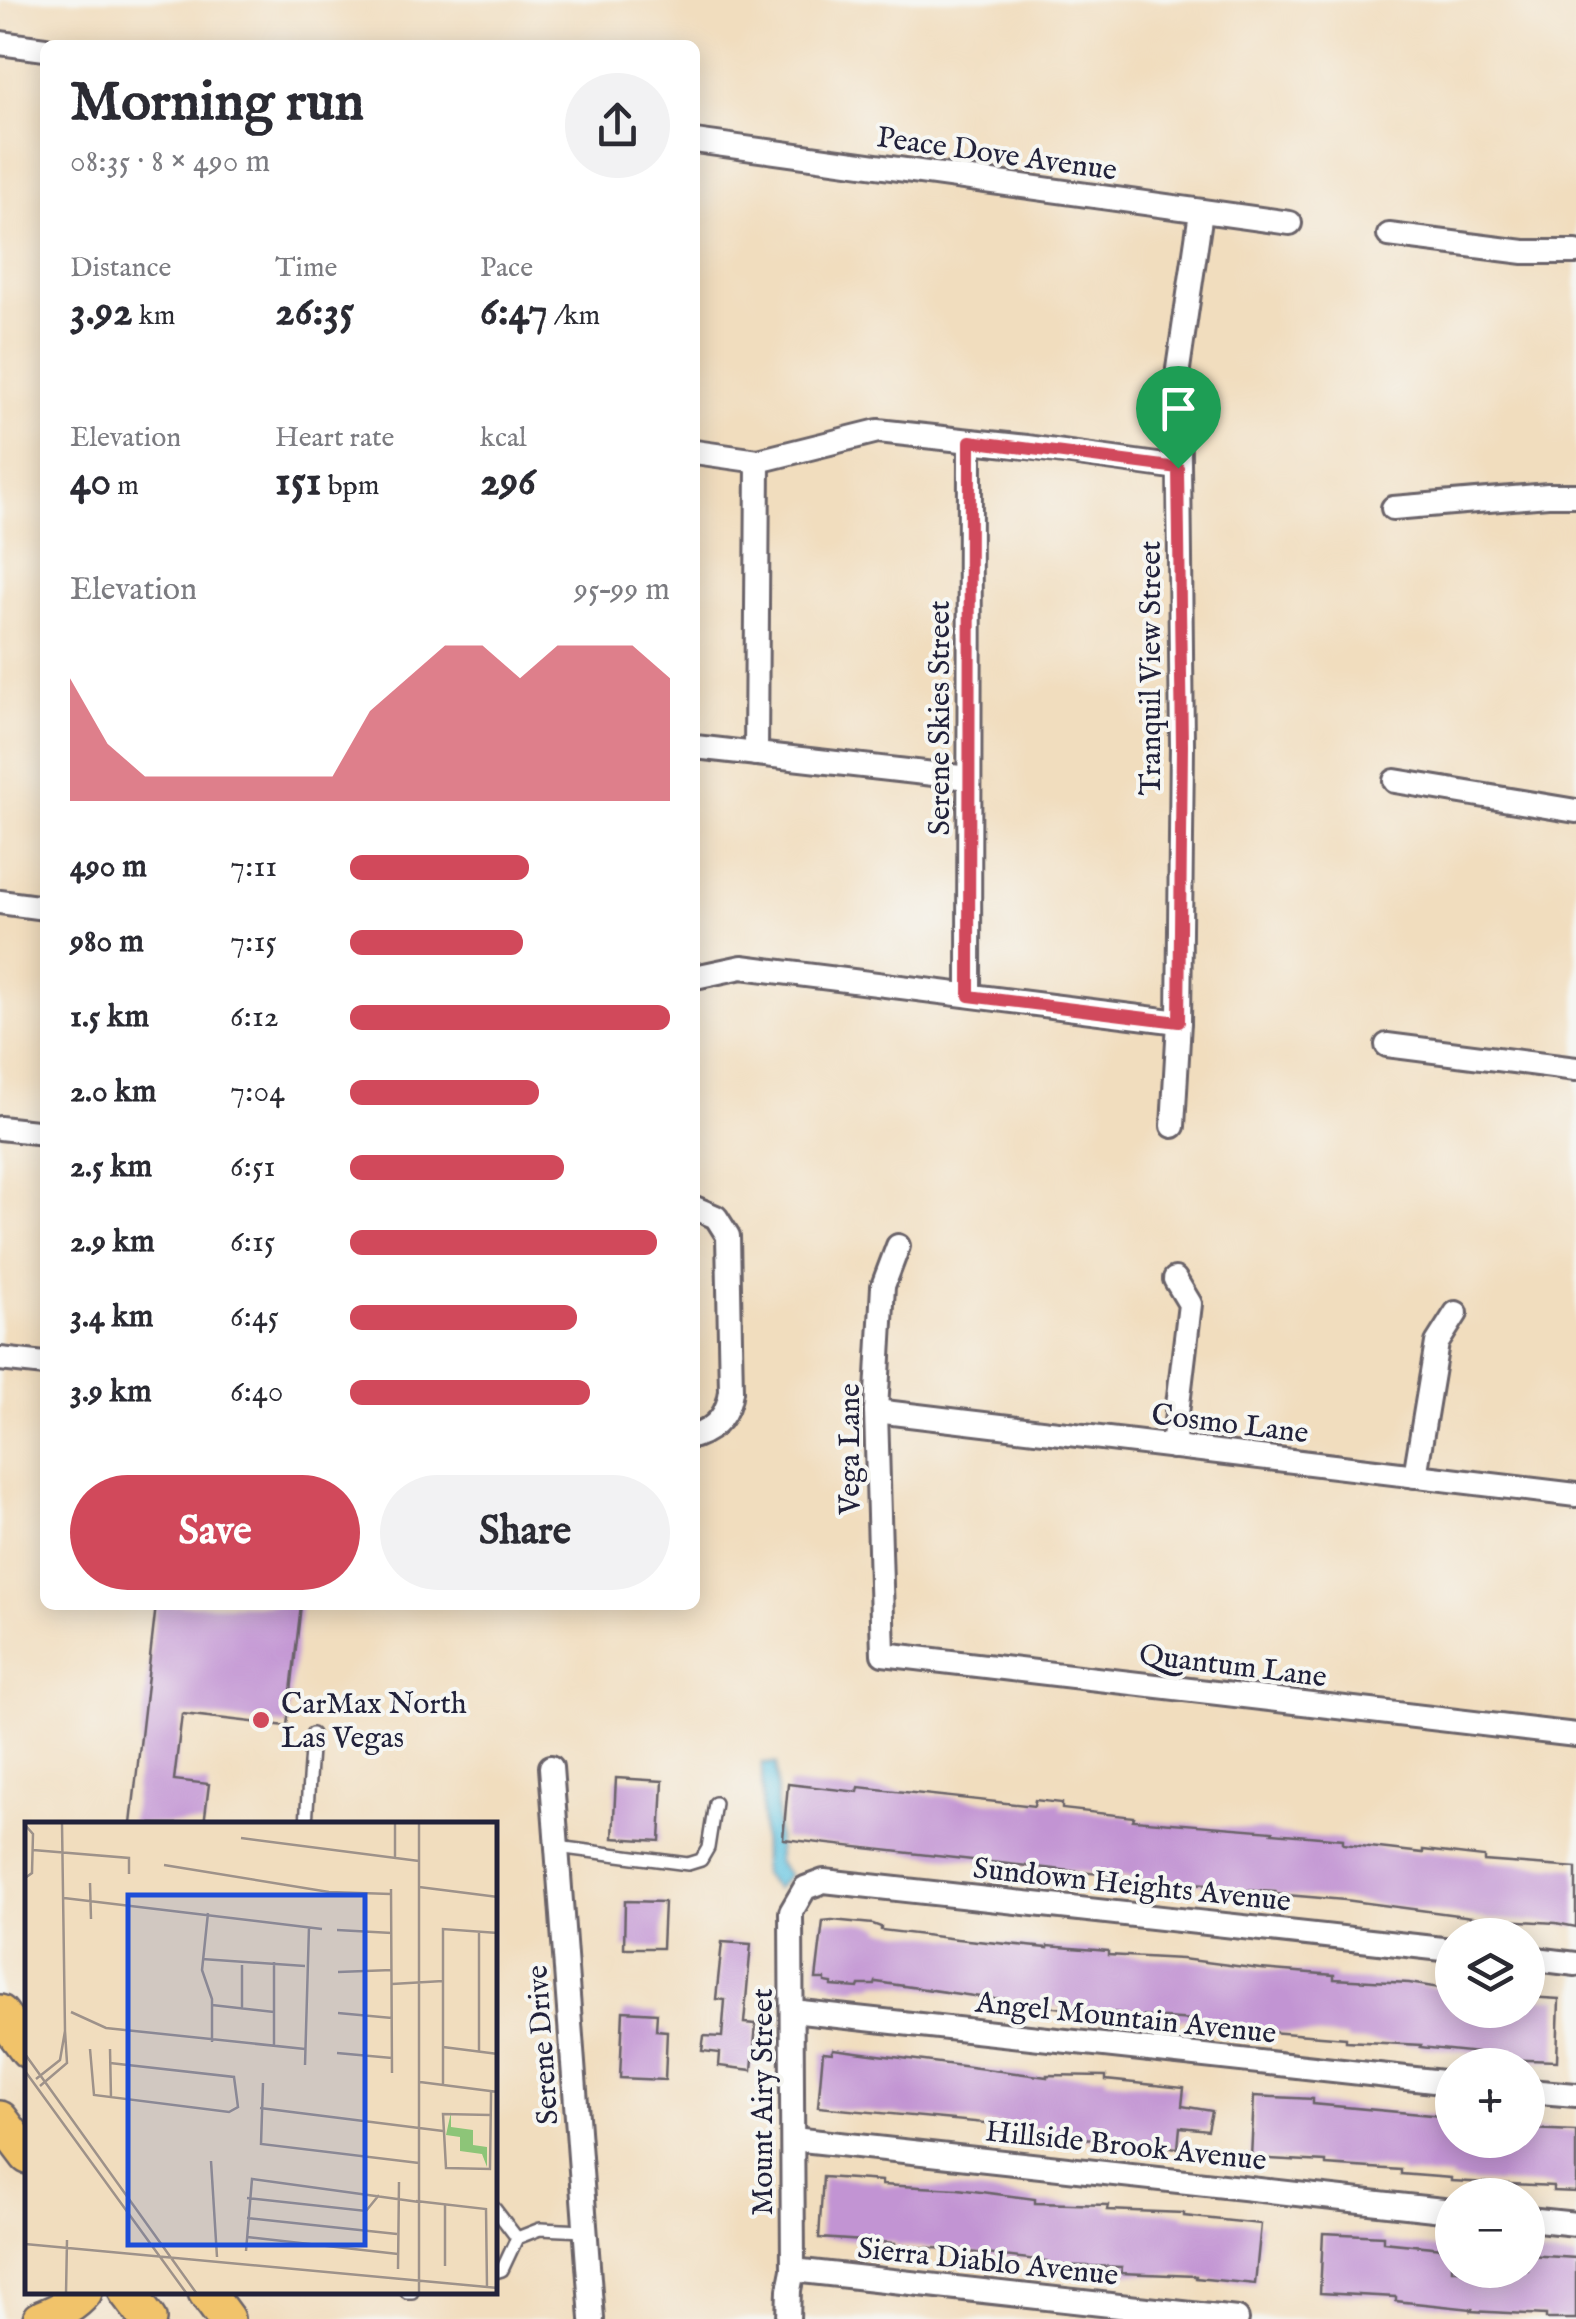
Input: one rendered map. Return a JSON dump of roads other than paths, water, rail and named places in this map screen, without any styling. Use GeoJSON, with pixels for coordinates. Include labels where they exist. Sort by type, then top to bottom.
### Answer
{"type":"FeatureCollection","features":[{"type":"Feature","properties":{"kind":"main road"},"geometry":{"type":"LineString","coordinates":[[0,2013],[25,2046]]}},
{"type":"Feature","properties":{"kind":"main road"},"geometry":{"type":"LineString","coordinates":[[0,2119],[25,2152]]}},
{"type":"Feature","properties":{"kind":"main road"},"geometry":{"type":"LineString","coordinates":[[41,2319],[64,2309],[82,2294]]}},
{"type":"Feature","properties":{"kind":"main road"},"geometry":{"type":"LineString","coordinates":[[129,2294],[148,2319]]}},
{"type":"Feature","properties":{"kind":"main road"},"geometry":{"type":"LineString","coordinates":[[207,2294],[226,2319]]}},
{"type":"Feature","properties":{"kind":"street"},"geometry":{"type":"LineString","coordinates":[[0,43],[40,49]]}},
{"type":"Feature","properties":{"kind":"street","name":"Peace Dove Avenue"},"geometry":{"type":"LineString","coordinates":[[700,141],[1290,223]]}},
{"type":"Feature","properties":{"kind":"street","name":"Tranquil View Street"},"geometry":{"type":"LineString","coordinates":[[1173,1126],[1179,1022],[1182,745],[1178,369],[1201,212]]}},
{"type":"Feature","properties":{"kind":"street"},"geometry":{"type":"LineString","coordinates":[[1389,235],[1524,252],[1576,252]]}},
{"type":"Feature","properties":{"kind":"street"},"geometry":{"type":"LineString","coordinates":[[700,453],[758,461],[878,432],[1178,468]]}},
{"type":"Feature","properties":{"kind":"street","name":"Serene Skies Street"},"geometry":{"type":"LineString","coordinates":[[969,996],[970,441]]}},
{"type":"Feature","properties":{"kind":"street"},"geometry":{"type":"LineString","coordinates":[[756,754],[758,461]]}},
{"type":"Feature","properties":{"kind":"street"},"geometry":{"type":"LineString","coordinates":[[1393,508],[1576,495]]}},
{"type":"Feature","properties":{"kind":"street"},"geometry":{"type":"LineString","coordinates":[[700,748],[969,778]]}},
{"type":"Feature","properties":{"kind":"street"},"geometry":{"type":"LineString","coordinates":[[1396,780],[1576,811]]}},
{"type":"Feature","properties":{"kind":"street"},"geometry":{"type":"LineString","coordinates":[[0,902],[40,907]]}},
{"type":"Feature","properties":{"kind":"street"},"geometry":{"type":"LineString","coordinates":[[700,976],[742,967],[1179,1022]]}},
{"type":"Feature","properties":{"kind":"street"},"geometry":{"type":"LineString","coordinates":[[1387,1045],[1576,1068]]}},
{"type":"Feature","properties":{"kind":"street"},"geometry":{"type":"LineString","coordinates":[[0,1128],[40,1133]]}},
{"type":"Feature","properties":{"kind":"street"},"geometry":{"type":"LineString","coordinates":[[705,1212],[728,1236],[731,1391],[729,1405],[705,1431]]}},
{"type":"Feature","properties":{"kind":"street","name":"Vega Lane"},"geometry":{"type":"LineString","coordinates":[[883,1654],[876,1411],[882,1286],[898,1246]]}},
{"type":"Feature","properties":{"kind":"street"},"geometry":{"type":"LineString","coordinates":[[1173,1447],[1190,1304],[1175,1279]]}},
{"type":"Feature","properties":{"kind":"street"},"geometry":{"type":"LineString","coordinates":[[1416,1476],[1437,1343],[1456,1313]]}},
{"type":"Feature","properties":{"kind":"street"},"geometry":{"type":"LineString","coordinates":[[0,1359],[40,1363]]}},
{"type":"Feature","properties":{"kind":"street","name":"Cosmo Lane"},"geometry":{"type":"LineString","coordinates":[[876,1411],[1576,1495]]}},
{"type":"Feature","properties":{"kind":"street","name":"Quantum Lane"},"geometry":{"type":"LineString","coordinates":[[883,1654],[1576,1735]]}},
{"type":"Feature","properties":{"kind":"street","name":"Serene Drive"},"geometry":{"type":"LineString","coordinates":[[552,1767],[592,2319]]}},
{"type":"Feature","properties":{"kind":"street","name":"Sundown Heights Avenue"},"geometry":{"type":"LineString","coordinates":[[806,1888],[824,1881],[1435,1948]]}},
{"type":"Feature","properties":{"kind":"street","name":"Mount Airy Street"},"geometry":{"type":"LineString","coordinates":[[788,2319],[793,2270],[791,1912],[806,1888]]}},
{"type":"Feature","properties":{"kind":"street"},"geometry":{"type":"LineString","coordinates":[[1545,1960],[1576,1964]]}},
{"type":"Feature","properties":{"kind":"street","name":"Angel Mountain Avenue"},"geometry":{"type":"LineString","coordinates":[[792,2011],[1435,2081]]}},
{"type":"Feature","properties":{"kind":"street"},"geometry":{"type":"LineString","coordinates":[[1545,2092],[1576,2095]]}},
{"type":"Feature","properties":{"kind":"street","name":"Hillside Brook Avenue"},"geometry":{"type":"LineString","coordinates":[[793,2139],[1435,2209]]}},
{"type":"Feature","properties":{"kind":"street"},"geometry":{"type":"LineString","coordinates":[[1545,2221],[1576,2224]]}},
{"type":"Feature","properties":{"kind":"street","name":"Sierra Diablo Avenue"},"geometry":{"type":"LineString","coordinates":[[793,2270],[1237,2319]]}},
{"type":"Feature","properties":{"kind":"lane"},"geometry":{"type":"LineString","coordinates":[[306,1822],[312,1734]]}},
{"type":"Feature","properties":{"kind":"lane"},"geometry":{"type":"LineString","coordinates":[[557,1847],[688,1864],[701,1860],[708,1848],[715,1803]]}},
{"type":"Feature","properties":{"kind":"lane"},"geometry":{"type":"LineString","coordinates":[[498,2213],[517,2238]]}},
{"type":"Feature","properties":{"kind":"lane"},"geometry":{"type":"LineString","coordinates":[[498,2271],[517,2238],[540,2229],[585,2231]]}},
{"type":"Feature","properties":{"kind":"water"},"geometry":{"type":"Polygon","coordinates":[[[762,1763],[776,1764],[778,1862],[789,1875],[776,1889],[763,1874],[762,1763]]]}},
{"type":"Feature","properties":{"kind":"place","name":"CarMax North Las Vegas"},"geometry":{"type":"Point","coordinates":[261,1720]}}]}
